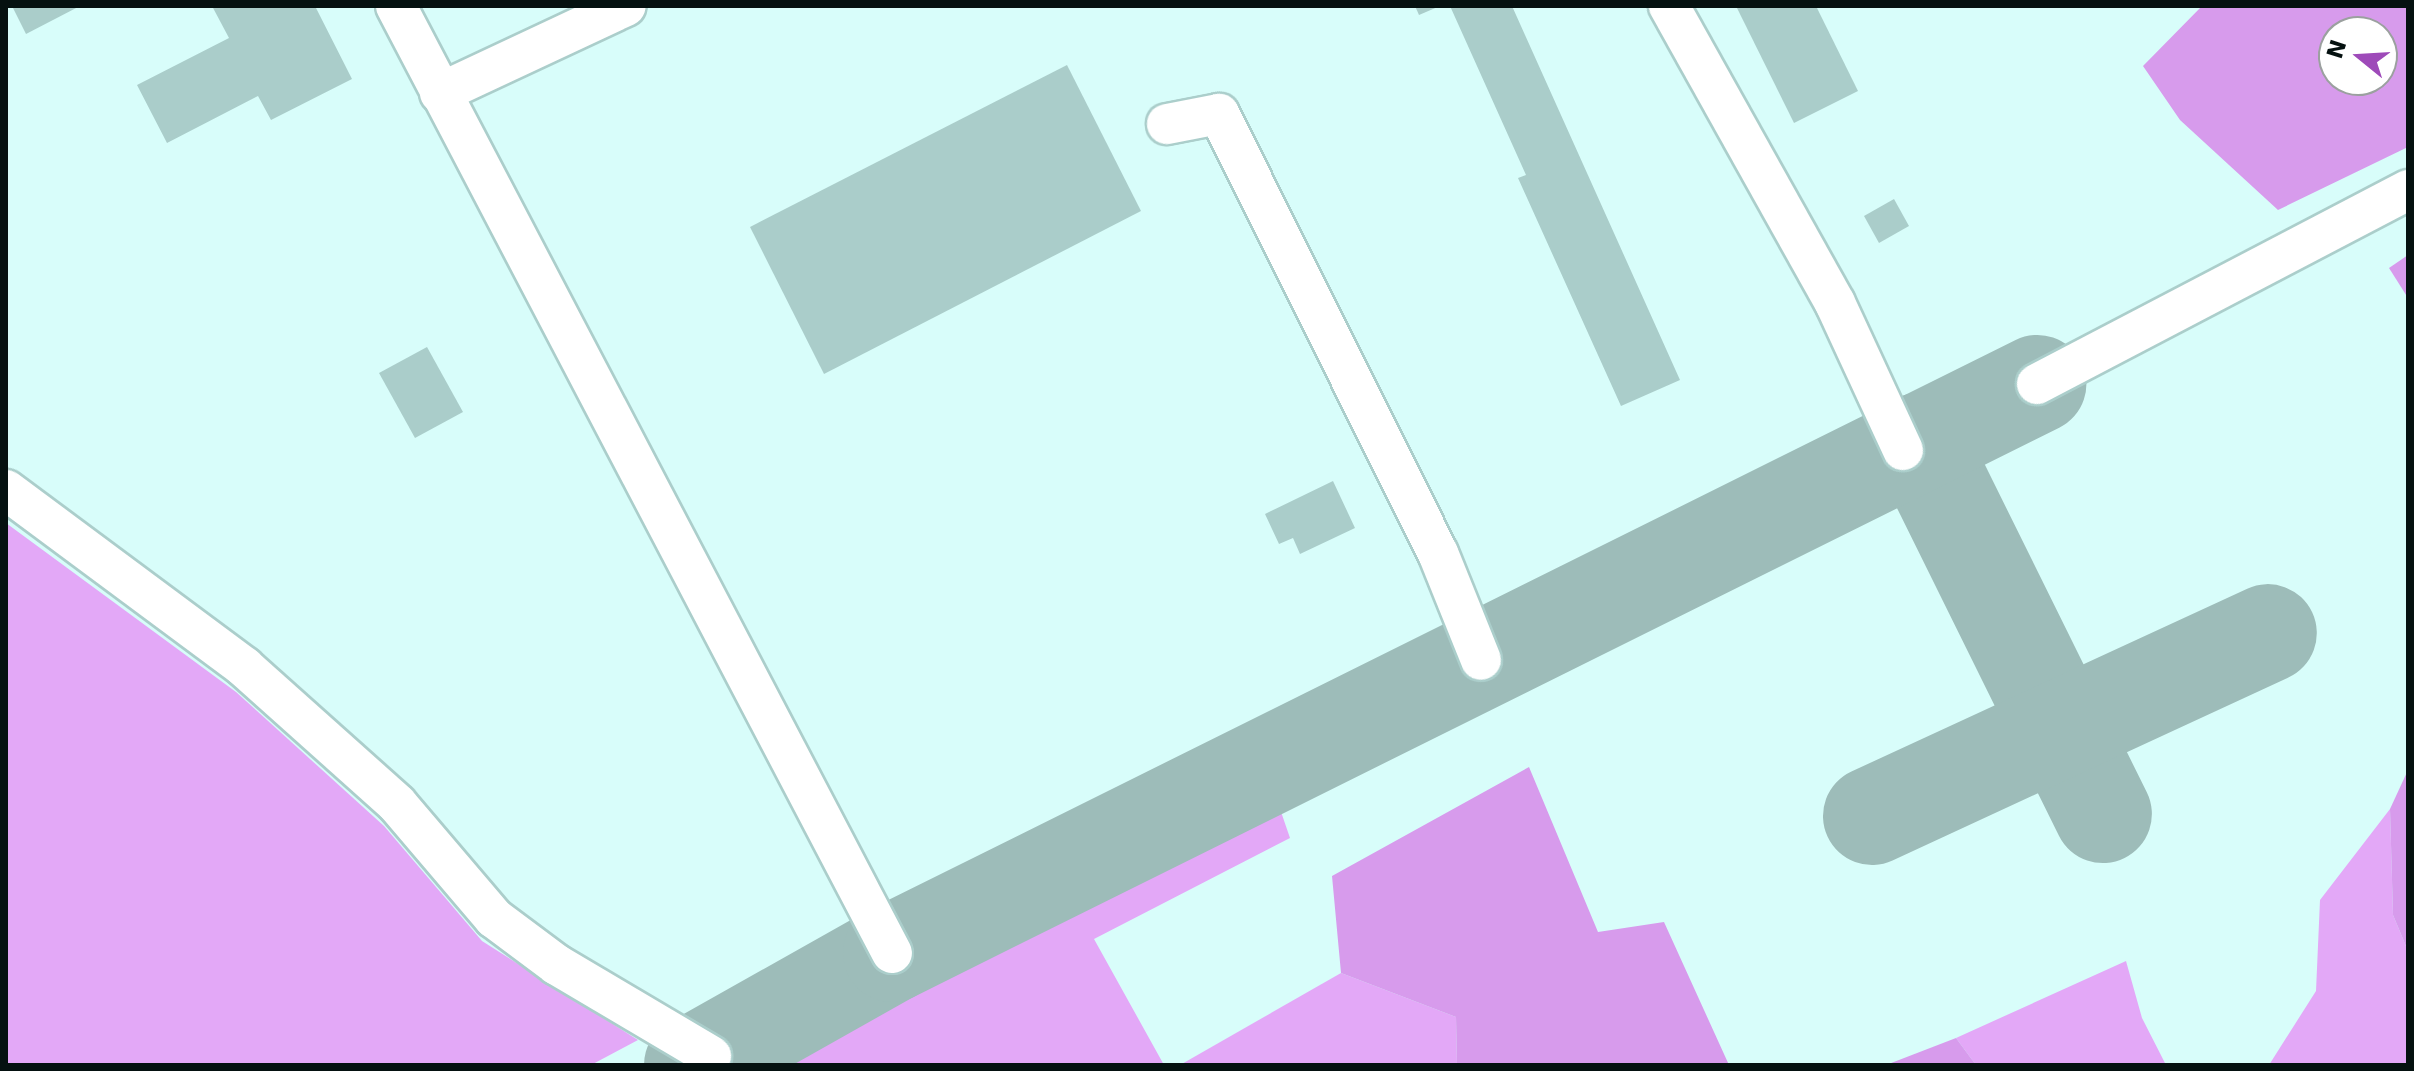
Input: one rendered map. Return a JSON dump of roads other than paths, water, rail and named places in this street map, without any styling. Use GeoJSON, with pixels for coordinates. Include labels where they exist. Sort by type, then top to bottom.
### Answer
{"type":"FeatureCollection","features":[{"type":"Feature","properties":{"kind":"lane"},"geometry":{"type":"LineString","coordinates":[[396,6],[892,953]]}},
{"type":"Feature","properties":{"kind":"lane"},"geometry":{"type":"LineString","coordinates":[[440,93],[626,6]]}},
{"type":"Feature","properties":{"kind":"lane"},"geometry":{"type":"LineString","coordinates":[[1669,6],[1835,303],[1903,450]]}},
{"type":"Feature","properties":{"kind":"lane"},"geometry":{"type":"LineString","coordinates":[[1167,124],[1219,114],[1438,553],[1481,660]]}},
{"type":"Feature","properties":{"kind":"lane"},"geometry":{"type":"LineString","coordinates":[[2037,384],[2408,190]]}},
{"type":"Feature","properties":{"kind":"lane"},"geometry":{"type":"LineString","coordinates":[[6,490],[244,667],[397,804],[494,918],[557,965],[711,1056]]}}]}
